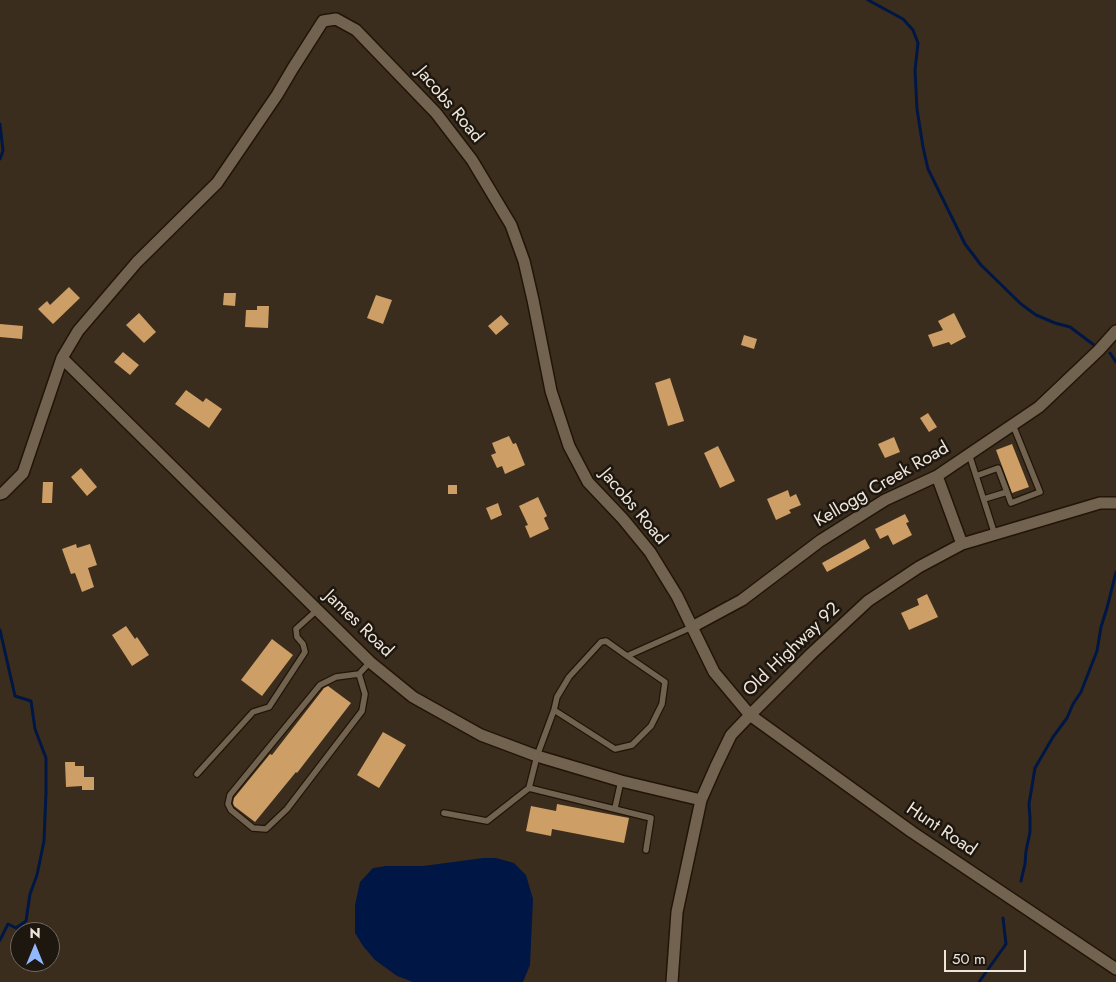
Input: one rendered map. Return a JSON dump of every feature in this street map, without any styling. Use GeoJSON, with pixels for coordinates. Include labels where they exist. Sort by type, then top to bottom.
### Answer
{"type":"FeatureCollection","features":[{"type":"Feature","properties":{"kind":"street","name":"Jacobs Road"},"geometry":{"type":"LineString","coordinates":[[0,494],[23,473],[62,358],[78,332],[137,262],[217,182],[277,96],[322,21],[336,19],[356,30],[436,114],[472,160],[511,225],[524,260],[551,391],[569,446],[588,482],[623,519],[650,552],[677,596],[692,627]]}},
{"type":"Feature","properties":{"kind":"street","name":"Kellogg Creek Road"},"geometry":{"type":"LineString","coordinates":[[692,627],[742,600],[820,541],[885,500],[937,476],[1039,407],[1099,350],[1116,331]]}},
{"type":"Feature","properties":{"kind":"street","name":"James Road"},"geometry":{"type":"LineString","coordinates":[[62,358],[370,662],[414,697],[481,734],[537,756],[621,781],[701,800]]}},
{"type":"Feature","properties":{"kind":"street"},"geometry":{"type":"LineString","coordinates":[[937,476],[962,544]]}},
{"type":"Feature","properties":{"kind":"street","name":"Old Highway 92"},"geometry":{"type":"LineString","coordinates":[[672,982],[677,912],[701,800],[731,736],[750,715],[810,654],[868,601],[919,567],[962,544],[1100,503],[1116,503]]}},
{"type":"Feature","properties":{"kind":"street"},"geometry":{"type":"LineString","coordinates":[[692,627],[714,672],[750,715]]}},
{"type":"Feature","properties":{"kind":"street","name":"Hunt Road"},"geometry":{"type":"LineString","coordinates":[[750,715],[912,832],[1116,969]]}},
{"type":"Feature","properties":{"kind":"lane"},"geometry":{"type":"LineString","coordinates":[[976,476],[998,468],[1011,503],[1040,492],[1013,425]]}},
{"type":"Feature","properties":{"kind":"lane"},"geometry":{"type":"LineString","coordinates":[[969,454],[995,535]]}},
{"type":"Feature","properties":{"kind":"lane"},"geometry":{"type":"LineString","coordinates":[[984,499],[1007,492]]}},
{"type":"Feature","properties":{"kind":"lane"},"geometry":{"type":"LineString","coordinates":[[197,774],[253,712],[269,707],[305,652],[303,644],[297,637],[296,629],[317,610]]}},
{"type":"Feature","properties":{"kind":"lane"},"geometry":{"type":"LineString","coordinates":[[627,656],[692,627]]}},
{"type":"Feature","properties":{"kind":"lane"},"geometry":{"type":"LineString","coordinates":[[444,813],[488,821],[529,788],[537,756],[557,697],[569,677],[601,642],[606,641],[664,682],[662,704],[651,726],[632,746],[615,749],[554,710]]}},
{"type":"Feature","properties":{"kind":"lane"},"geometry":{"type":"LineString","coordinates":[[359,674],[365,694],[362,711],[287,810],[266,829],[253,828],[231,810],[228,804],[230,794],[320,685],[336,677],[359,674],[370,662]]}},
{"type":"Feature","properties":{"kind":"lane"},"geometry":{"type":"LineString","coordinates":[[615,808],[621,781]]}},
{"type":"Feature","properties":{"kind":"lane"},"geometry":{"type":"LineString","coordinates":[[529,788],[651,818],[646,850]]}},
{"type":"Feature","properties":{"kind":"water"},"geometry":{"type":"Polygon","coordinates":[[[496,858],[514,863],[526,875],[533,899],[530,965],[523,982],[413,982],[397,976],[375,960],[363,946],[355,933],[355,905],[360,882],[373,868],[423,866],[496,858]]]}},
{"type":"Feature","properties":{"kind":"building"},"geometry":{"type":"Polygon","coordinates":[[[69,287],[80,298],[53,324],[38,309],[47,301],[50,305],[69,287]]]}},
{"type":"Feature","properties":{"kind":"building"},"geometry":{"type":"Polygon","coordinates":[[[224,293],[236,293],[235,306],[223,305],[224,293]]]}},
{"type":"Feature","properties":{"kind":"building"},"geometry":{"type":"Polygon","coordinates":[[[376,295],[392,300],[383,324],[367,318],[376,295]]]}},
{"type":"Feature","properties":{"kind":"building"},"geometry":{"type":"Polygon","coordinates":[[[257,306],[269,306],[268,328],[245,327],[246,310],[257,310],[257,306]]]}},
{"type":"Feature","properties":{"kind":"building"},"geometry":{"type":"Polygon","coordinates":[[[139,313],[156,332],[144,343],[126,325],[139,313]]]}},
{"type":"Feature","properties":{"kind":"building"},"geometry":{"type":"Polygon","coordinates":[[[954,313],[966,337],[951,345],[949,342],[933,347],[928,335],[943,330],[938,321],[954,313]]]}},
{"type":"Feature","properties":{"kind":"building"},"geometry":{"type":"Polygon","coordinates":[[[501,315],[509,324],[496,335],[488,326],[501,315]]]}},
{"type":"Feature","properties":{"kind":"building"},"geometry":{"type":"Polygon","coordinates":[[[0,324],[23,326],[22,339],[0,337],[0,324]]]}},
{"type":"Feature","properties":{"kind":"building"},"geometry":{"type":"Polygon","coordinates":[[[744,335],[757,339],[754,349],[741,345],[744,335]]]}},
{"type":"Feature","properties":{"kind":"building"},"geometry":{"type":"Polygon","coordinates":[[[123,352],[139,365],[130,375],[114,362],[123,352]]]}},
{"type":"Feature","properties":{"kind":"building"},"geometry":{"type":"Polygon","coordinates":[[[670,378],[684,421],[668,426],[655,383],[670,378]]]}},
{"type":"Feature","properties":{"kind":"building"},"geometry":{"type":"Polygon","coordinates":[[[186,390],[203,402],[206,398],[222,409],[209,428],[175,404],[186,390]]]}},
{"type":"Feature","properties":{"kind":"building"},"geometry":{"type":"Polygon","coordinates":[[[928,413],[937,427],[929,432],[920,418],[928,413]]]}},
{"type":"Feature","properties":{"kind":"building"},"geometry":{"type":"Polygon","coordinates":[[[509,436],[513,444],[516,443],[525,465],[505,474],[502,466],[497,468],[491,455],[496,453],[492,443],[509,436]]]}},
{"type":"Feature","properties":{"kind":"building"},"geometry":{"type":"Polygon","coordinates":[[[894,437],[900,452],[885,458],[878,444],[894,437]]]}},
{"type":"Feature","properties":{"kind":"building"},"geometry":{"type":"Polygon","coordinates":[[[1012,444],[1029,487],[1012,493],[996,450],[1012,444]]]}},
{"type":"Feature","properties":{"kind":"building"},"geometry":{"type":"Polygon","coordinates":[[[718,446],[735,481],[720,488],[704,453],[718,446]]]}},
{"type":"Feature","properties":{"kind":"building"},"geometry":{"type":"Polygon","coordinates":[[[81,468],[97,487],[87,496],[71,477],[81,468]]]}},
{"type":"Feature","properties":{"kind":"building"},"geometry":{"type":"Polygon","coordinates":[[[43,482],[53,482],[52,503],[42,503],[43,482]]]}},
{"type":"Feature","properties":{"kind":"building"},"geometry":{"type":"Polygon","coordinates":[[[448,485],[457,485],[457,494],[448,494],[448,485]]]}},
{"type":"Feature","properties":{"kind":"building"},"geometry":{"type":"Polygon","coordinates":[[[788,490],[790,497],[796,494],[801,505],[789,510],[791,513],[776,520],[767,499],[788,490]]]}},
{"type":"Feature","properties":{"kind":"building"},"geometry":{"type":"Polygon","coordinates":[[[538,497],[547,516],[544,518],[549,529],[530,538],[525,526],[528,525],[519,506],[538,497]]]}},
{"type":"Feature","properties":{"kind":"building"},"geometry":{"type":"Polygon","coordinates":[[[498,503],[502,515],[491,520],[486,508],[498,503]]]}},
{"type":"Feature","properties":{"kind":"building"},"geometry":{"type":"Polygon","coordinates":[[[905,514],[909,522],[906,523],[912,535],[893,545],[888,535],[880,539],[875,529],[905,514]]]}},
{"type":"Feature","properties":{"kind":"building"},"geometry":{"type":"Polygon","coordinates":[[[865,539],[870,548],[827,572],[822,563],[865,539]]]}},
{"type":"Feature","properties":{"kind":"building"},"geometry":{"type":"Polygon","coordinates":[[[76,544],[77,548],[90,544],[97,565],[88,568],[94,587],[82,592],[75,573],[71,574],[62,549],[76,544]]]}},
{"type":"Feature","properties":{"kind":"building"},"geometry":{"type":"Polygon","coordinates":[[[927,594],[938,617],[909,630],[901,613],[919,605],[917,599],[927,594]]]}},
{"type":"Feature","properties":{"kind":"building"},"geometry":{"type":"Polygon","coordinates":[[[126,626],[135,639],[137,637],[149,655],[132,666],[112,635],[126,626]]]}},
{"type":"Feature","properties":{"kind":"building"},"geometry":{"type":"Polygon","coordinates":[[[272,639],[293,655],[262,696],[241,680],[272,639]]]}},
{"type":"Feature","properties":{"kind":"building"},"geometry":{"type":"Polygon","coordinates":[[[328,686],[351,703],[297,773],[255,822],[234,806],[234,798],[270,754],[272,755],[324,688],[328,686]]]}},
{"type":"Feature","properties":{"kind":"building"},"geometry":{"type":"Polygon","coordinates":[[[383,732],[406,745],[379,788],[357,775],[383,732]]]}},
{"type":"Feature","properties":{"kind":"building"},"geometry":{"type":"Polygon","coordinates":[[[65,762],[75,762],[75,766],[84,766],[84,777],[94,777],[94,790],[82,790],[82,786],[66,787],[65,762]]]}},
{"type":"Feature","properties":{"kind":"building"},"geometry":{"type":"Polygon","coordinates":[[[557,804],[629,818],[624,843],[552,829],[551,836],[526,831],[531,806],[556,811],[557,804]]]}},
{"type":"Feature","properties":{"kind":"waterway"},"geometry":{"type":"LineString","coordinates":[[868,0],[903,19],[913,30],[918,43],[915,70],[917,109],[928,169],[965,244],[981,265],[1021,304],[1036,315],[1070,327],[1094,345]]}},
{"type":"Feature","properties":{"kind":"waterway"},"geometry":{"type":"LineString","coordinates":[[0,124],[3,151],[0,159]]}},
{"type":"Feature","properties":{"kind":"waterway"},"geometry":{"type":"LineString","coordinates":[[1110,353],[1116,362]]}},
{"type":"Feature","properties":{"kind":"waterway"},"geometry":{"type":"LineString","coordinates":[[1021,881],[1030,832],[1029,804],[1035,768],[1081,692],[1097,651],[1101,627],[1116,572]]}},
{"type":"Feature","properties":{"kind":"waterway"},"geometry":{"type":"LineString","coordinates":[[0,630],[15,696],[31,701],[35,729],[46,758],[44,841],[37,875],[30,894],[26,921],[16,928],[8,924],[0,940]]}},
{"type":"Feature","properties":{"kind":"waterway"},"geometry":{"type":"LineString","coordinates":[[979,982],[1006,944],[1003,918]]}}]}
